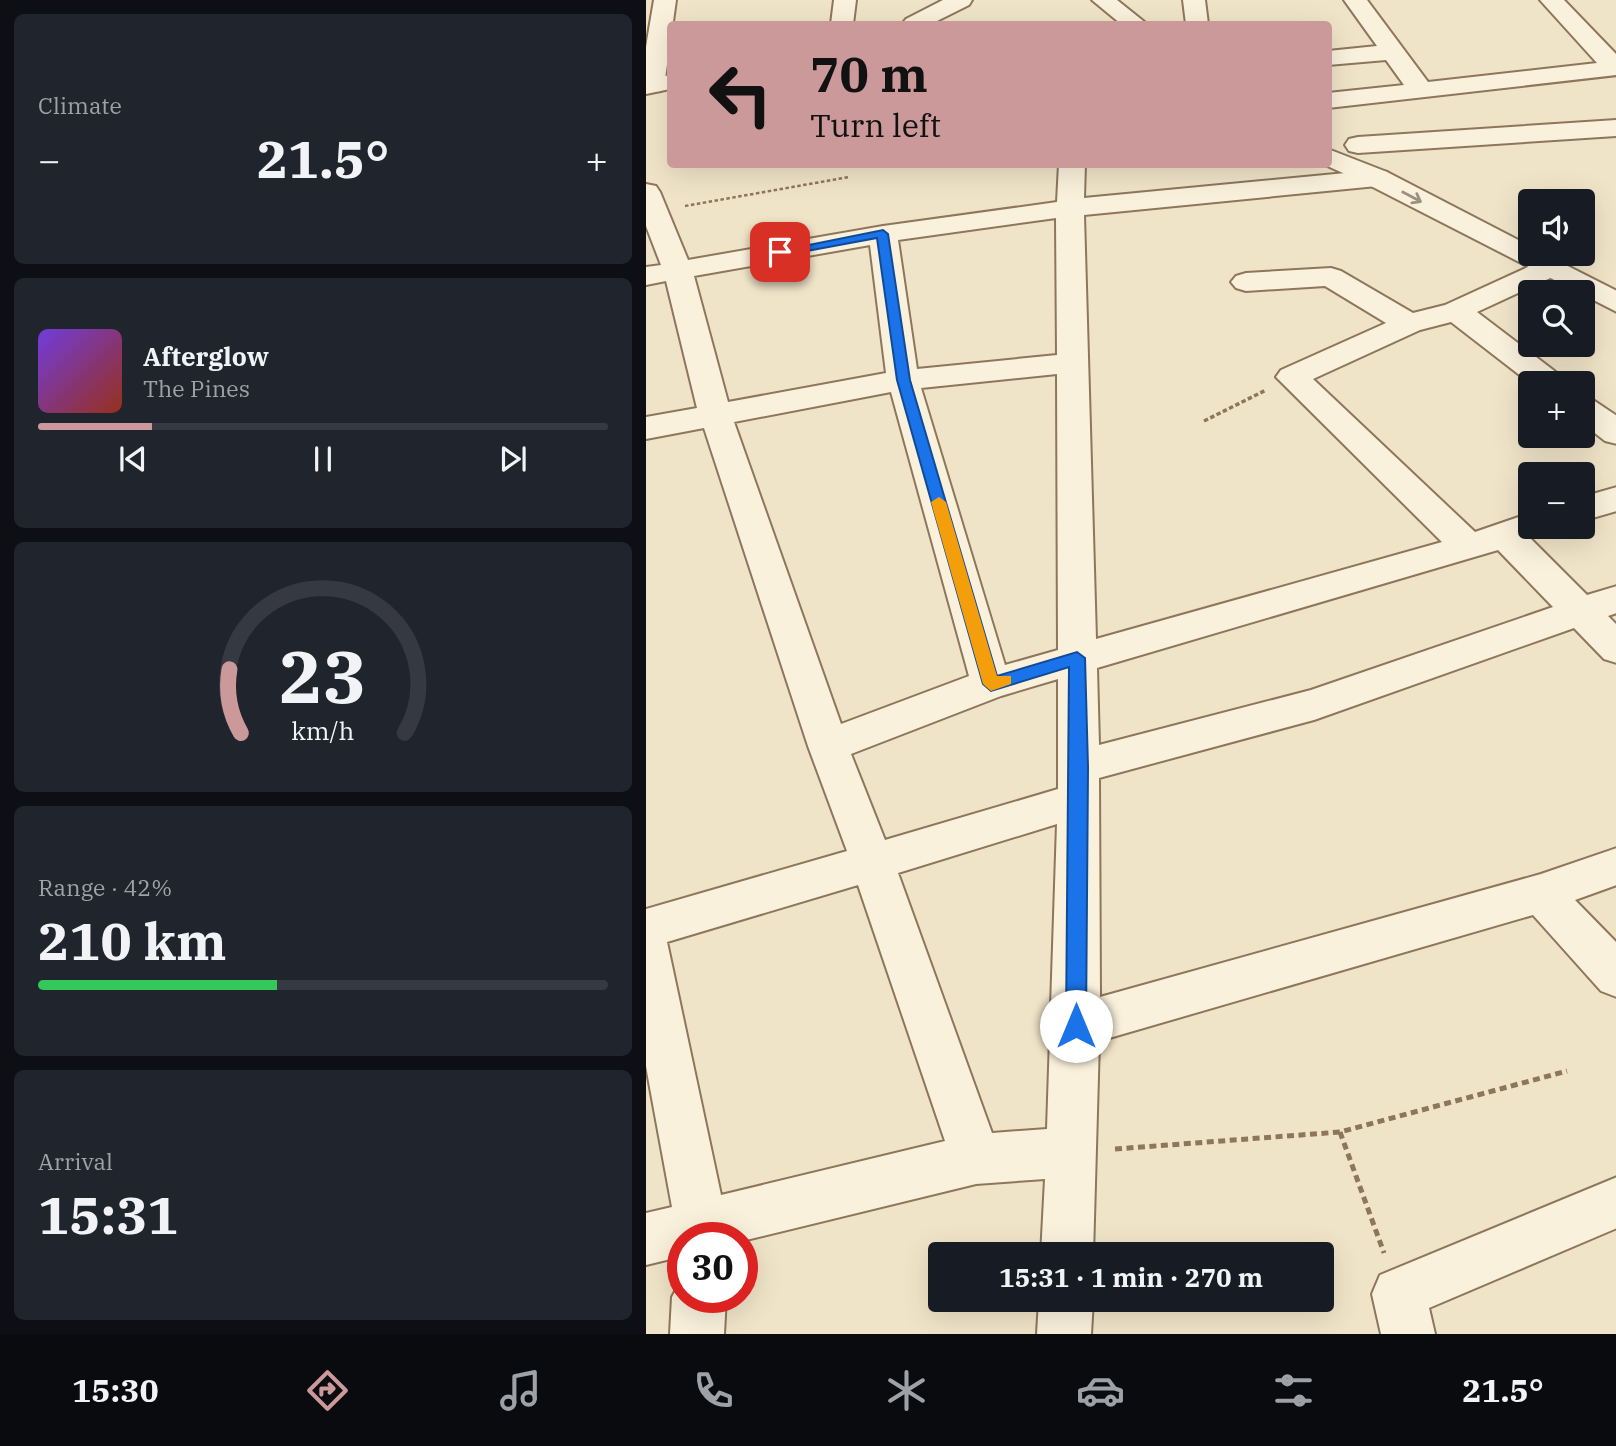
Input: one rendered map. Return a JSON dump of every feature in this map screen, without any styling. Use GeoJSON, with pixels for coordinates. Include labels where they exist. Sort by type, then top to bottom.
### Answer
{"type":"FeatureCollection","features":[{"type":"Feature","properties":{"kind":"street"},"geometry":{"type":"LineString","coordinates":[[657,91],[665,0]]}},
{"type":"Feature","properties":{"kind":"street"},"geometry":{"type":"LineString","coordinates":[[842,21],[845,0]]}},
{"type":"Feature","properties":{"kind":"street"},"geometry":{"type":"LineString","coordinates":[[920,21],[961,0]]}},
{"type":"Feature","properties":{"kind":"street"},"geometry":{"type":"LineString","coordinates":[[1103,0],[1131,21]]}},
{"type":"Feature","properties":{"kind":"street"},"geometry":{"type":"LineString","coordinates":[[1194,0],[1197,21]]}},
{"type":"Feature","properties":{"kind":"street"},"geometry":{"type":"LineString","coordinates":[[1355,0],[1420,89]]}},
{"type":"Feature","properties":{"kind":"street"},"geometry":{"type":"LineString","coordinates":[[1551,0],[1616,68]]}},
{"type":"Feature","properties":{"kind":"street"},"geometry":{"type":"LineString","coordinates":[[1332,58],[1392,52]]}},
{"type":"Feature","properties":{"kind":"street"},"geometry":{"type":"LineString","coordinates":[[1332,100],[1616,68]]}},
{"type":"Feature","properties":{"kind":"street"},"geometry":{"type":"LineString","coordinates":[[1358,145],[1616,128]]}},
{"type":"Feature","properties":{"kind":"street"},"geometry":{"type":"LineString","coordinates":[[1332,135],[1358,145],[1518,228]]}},
{"type":"Feature","properties":{"kind":"street"},"geometry":{"type":"LineString","coordinates":[[1332,159],[1518,242]]}},
{"type":"Feature","properties":{"kind":"street"},"geometry":{"type":"LineString","coordinates":[[1067,1242],[1076,1026],[1078,784],[1070,208],[1072,168]]}},
{"type":"Feature","properties":{"kind":"street"},"geometry":{"type":"LineString","coordinates":[[662,273],[883,234],[1070,208],[1377,178]]}},
{"type":"Feature","properties":{"kind":"street"},"geometry":{"type":"LineString","coordinates":[[650,202],[662,273],[715,413],[828,746],[872,861],[976,1159]]}},
{"type":"Feature","properties":{"kind":"street"},"geometry":{"type":"LineString","coordinates":[[883,234],[903,380],[991,684]]}},
{"type":"Feature","properties":{"kind":"street"},"geometry":{"type":"LineString","coordinates":[[1469,547],[1292,377],[1410,324],[1456,312],[1549,266]]}},
{"type":"Feature","properties":{"kind":"street"},"geometry":{"type":"LineString","coordinates":[[1566,266],[1616,303]]}},
{"type":"Feature","properties":{"kind":"street"},"geometry":{"type":"LineString","coordinates":[[1577,266],[1616,277]]}},
{"type":"Feature","properties":{"kind":"street"},"geometry":{"type":"LineString","coordinates":[[1246,282],[1331,278],[1410,324]]}},
{"type":"Feature","properties":{"kind":"street"},"geometry":{"type":"LineString","coordinates":[[1456,312],[1534,371]]}},
{"type":"Feature","properties":{"kind":"street"},"geometry":{"type":"LineString","coordinates":[[646,428],[903,380],[1073,363]]}},
{"type":"Feature","properties":{"kind":"street"},"geometry":{"type":"LineString","coordinates":[[1595,417],[1616,433]]}},
{"type":"Feature","properties":{"kind":"street"},"geometry":{"type":"LineString","coordinates":[[1595,505],[1616,499]]}},
{"type":"Feature","properties":{"kind":"street"},"geometry":{"type":"LineString","coordinates":[[828,746],[991,684],[1469,547],[1517,529],[1599,606],[1616,649]]}},
{"type":"Feature","properties":{"kind":"street"},"geometry":{"type":"LineString","coordinates":[[646,929],[872,861],[1078,784],[1599,606]]}},
{"type":"Feature","properties":{"kind":"street"},"geometry":{"type":"LineString","coordinates":[[1076,1026],[1541,893],[1616,866]]}},
{"type":"Feature","properties":{"kind":"street"},"geometry":{"type":"LineString","coordinates":[[1541,893],[1616,976]]}},
{"type":"Feature","properties":{"kind":"street"},"geometry":{"type":"LineString","coordinates":[[646,945],[700,1222]]}},
{"type":"Feature","properties":{"kind":"street"},"geometry":{"type":"LineString","coordinates":[[740,1222],[976,1159],[1070,1152]]}},
{"type":"Feature","properties":{"kind":"street"},"geometry":{"type":"LineString","coordinates":[[1404,1314],[1616,1202]]}},
{"type":"Feature","properties":{"kind":"street"},"geometry":{"type":"LineString","coordinates":[[646,1239],[667,1236]]}},
{"type":"Feature","properties":{"kind":"street"},"geometry":{"type":"LineString","coordinates":[[1064,1334],[1065,1312]]}},
{"type":"Feature","properties":{"kind":"street"},"geometry":{"type":"LineString","coordinates":[[697,1334],[698,1313]]}},
{"type":"Feature","properties":{"kind":"path"},"geometry":{"type":"LineString","coordinates":[[650,202],[849,177]]}},
{"type":"Feature","properties":{"kind":"path"},"geometry":{"type":"LineString","coordinates":[[1204,421],[1292,377]]}},
{"type":"Feature","properties":{"kind":"path"},"geometry":{"type":"LineString","coordinates":[[1070,1152],[1340,1132],[1567,1071]]}},
{"type":"Feature","properties":{"kind":"path"},"geometry":{"type":"LineString","coordinates":[[1340,1132],[1404,1314]]}},
{"type":"Feature","properties":{"kind":"slow traffic"},"geometry":{"type":"LineString","coordinates":[[939,502],[991,684],[1006,680]]}},
{"type":"Feature","properties":{"kind":"route"},"geometry":{"type":"LineString","coordinates":[[780,252],[883,234],[903,380],[991,684],[1077,658],[1079,767],[1076,1026]]}}]}
